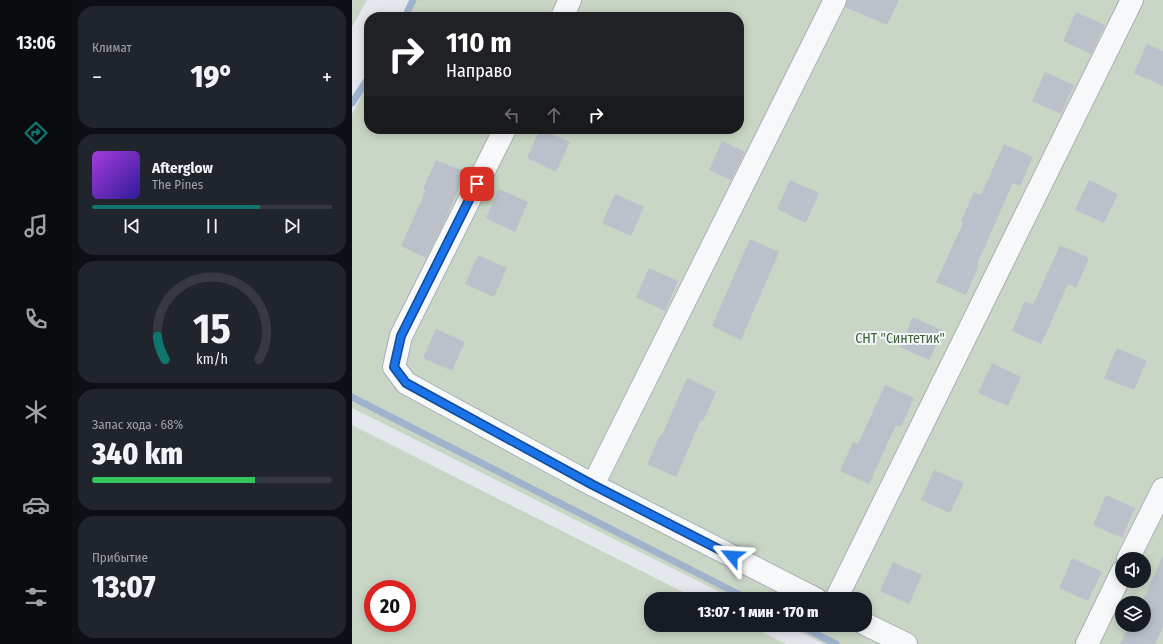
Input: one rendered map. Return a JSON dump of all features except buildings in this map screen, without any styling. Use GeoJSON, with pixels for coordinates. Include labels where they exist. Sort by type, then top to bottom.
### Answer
{"type":"FeatureCollection","features":[{"type":"Feature","properties":{"kind":"lane"},"geometry":{"type":"LineString","coordinates":[[564,12],[570,0]]}},
{"type":"Feature","properties":{"kind":"lane"},"geometry":{"type":"LineString","coordinates":[[593,485],[835,0]]}},
{"type":"Feature","properties":{"kind":"lane"},"geometry":{"type":"LineString","coordinates":[[839,592],[1132,0]]}},
{"type":"Feature","properties":{"kind":"lane"},"geometry":{"type":"LineString","coordinates":[[502,134],[401,336],[394,367],[406,383],[593,485],[802,592]]}},
{"type":"Feature","properties":{"kind":"lane"},"geometry":{"type":"LineString","coordinates":[[1132,552],[1163,489]]}},
{"type":"Feature","properties":{"kind":"lane"},"geometry":{"type":"LineString","coordinates":[[1087,644],[1115,586]]}},
{"type":"Feature","properties":{"kind":"lane"},"geometry":{"type":"LineString","coordinates":[[872,627],[906,644]]}},
{"type":"Feature","properties":{"kind":"green space"},"geometry":{"type":"Polygon","coordinates":[[[352,0],[367,0],[352,27],[352,0]]]}},
{"type":"Feature","properties":{"kind":"green space","name":"СНТ \"Синтетик\""},"geometry":{"type":"Polygon","coordinates":[[[412,0],[1163,0],[1163,644],[824,644],[800,632],[872,632],[872,592],[720,592],[352,408],[352,114],[364,91],[364,134],[744,134],[744,12],[406,12],[412,0]]]}},
{"type":"Feature","properties":{"kind":"green space"},"geometry":{"type":"Polygon","coordinates":[[[352,425],[683,592],[644,592],[644,632],[762,632],[786,644],[352,644],[352,425]]]}},
{"type":"Feature","properties":{"kind":"waterway"},"geometry":{"type":"LineString","coordinates":[[407,12],[413,0]]}},
{"type":"Feature","properties":{"kind":"waterway"},"geometry":{"type":"LineString","coordinates":[[352,103],[364,85]]}},
{"type":"Feature","properties":{"kind":"waterway"},"geometry":{"type":"LineString","coordinates":[[352,397],[734,592]]}},
{"type":"Feature","properties":{"kind":"waterway"},"geometry":{"type":"LineString","coordinates":[[813,632],[836,644]]}},
{"type":"Feature","properties":{"kind":"route"},"geometry":{"type":"LineString","coordinates":[[477,184],[401,336],[394,367],[406,383],[593,485],[732,556]]}}]}
